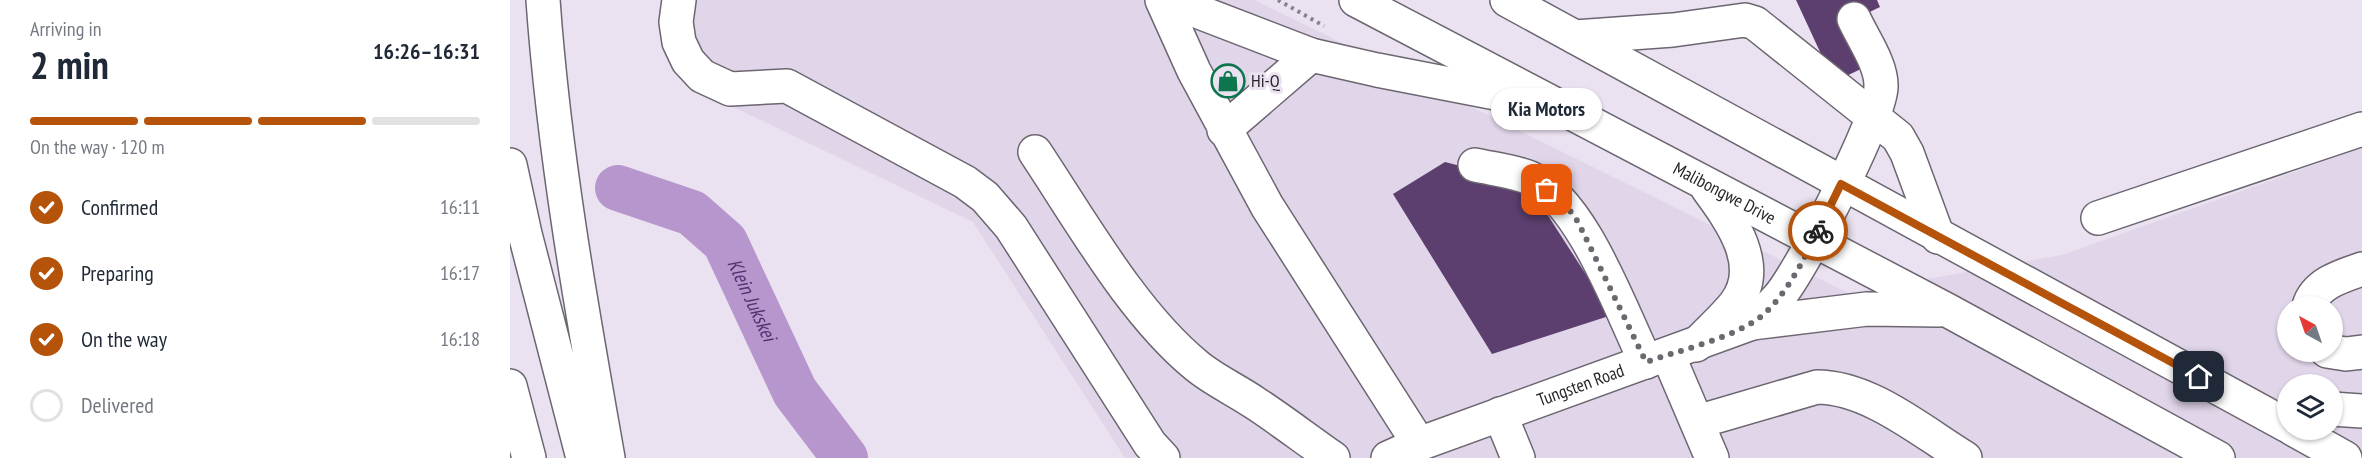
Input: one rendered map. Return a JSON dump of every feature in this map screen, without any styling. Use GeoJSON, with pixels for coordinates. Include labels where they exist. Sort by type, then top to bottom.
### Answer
{"type":"FeatureCollection","features":[{"type":"Feature","properties":{"kind":"main road"},"geometry":{"type":"LineString","coordinates":[[543,0],[549,85],[565,198],[608,458]]}},
{"type":"Feature","properties":{"kind":"main road"},"geometry":{"type":"LineString","coordinates":[[679,0],[676,22],[679,42],[688,62],[702,76],[730,89],[787,86],[964,182],[985,197],[1011,227],[1150,444],[1163,458]]}},
{"type":"Feature","properties":{"kind":"main road"},"geometry":{"type":"LineString","coordinates":[[1162,0],[1224,130],[1267,206],[1419,444]]}},
{"type":"Feature","properties":{"kind":"main road"},"geometry":{"type":"LineString","coordinates":[[1168,0],[1311,55],[1554,104]]}},
{"type":"Feature","properties":{"kind":"main road","name":"Malibongwe Drive"},"geometry":{"type":"LineString","coordinates":[[1356,0],[1947,310],[2218,458]]}},
{"type":"Feature","properties":{"kind":"main road"},"geometry":{"type":"LineString","coordinates":[[1507,0],[1938,237],[2273,408]]}},
{"type":"Feature","properties":{"kind":"main road"},"geometry":{"type":"LineString","coordinates":[[1575,37],[1673,30],[1732,15],[1765,29],[1898,137],[1907,153],[1938,237]]}},
{"type":"Feature","properties":{"kind":"main road","name":"Tungsten Road"},"geometry":{"type":"LineString","coordinates":[[1388,458],[1500,414],[1752,324],[1779,297],[1813,240],[1873,117],[1881,88],[1878,71],[1854,19]]}},
{"type":"Feature","properties":{"kind":"main road"},"geometry":{"type":"LineString","coordinates":[[1224,130],[1311,55]]}},
{"type":"Feature","properties":{"kind":"main road"},"geometry":{"type":"LineString","coordinates":[[2098,218],[2362,129]]}},
{"type":"Feature","properties":{"kind":"main road"},"geometry":{"type":"LineString","coordinates":[[1035,152],[1102,252],[1144,310],[1168,338],[1197,366],[1256,403],[1333,458]]}},
{"type":"Feature","properties":{"kind":"main road"},"geometry":{"type":"LineString","coordinates":[[510,165],[525,234],[583,458]]}},
{"type":"Feature","properties":{"kind":"main road"},"geometry":{"type":"LineString","coordinates":[[1476,165],[1530,178],[1563,201],[1587,239],[1670,354],[1712,458]]}},
{"type":"Feature","properties":{"kind":"main road"},"geometry":{"type":"LineString","coordinates":[[1670,354],[1737,302],[1745,280],[1745,252],[1733,222],[1704,183]]}},
{"type":"Feature","properties":{"kind":"main road"},"geometry":{"type":"LineString","coordinates":[[2313,296],[2324,286],[2362,269]]}},
{"type":"Feature","properties":{"kind":"main road"},"geometry":{"type":"LineString","coordinates":[[1752,324],[1867,309],[1947,310]]}},
{"type":"Feature","properties":{"kind":"main road"},"geometry":{"type":"LineString","coordinates":[[2343,354],[2362,352]]}},
{"type":"Feature","properties":{"kind":"main road"},"geometry":{"type":"LineString","coordinates":[[510,386],[529,458]]}},
{"type":"Feature","properties":{"kind":"main road"},"geometry":{"type":"LineString","coordinates":[[1697,422],[1817,387],[1838,387],[1863,396],[1965,458]]}},
{"type":"Feature","properties":{"kind":"main road"},"geometry":{"type":"LineString","coordinates":[[2343,410],[2362,411]]}},
{"type":"Feature","properties":{"kind":"main road"},"geometry":{"type":"LineString","coordinates":[[1500,414],[1518,458]]}},
{"type":"Feature","properties":{"kind":"main road"},"geometry":{"type":"LineString","coordinates":[[2313,440],[2345,458]]}},
{"type":"Feature","properties":{"kind":"shaded area"},"geometry":{"type":"Polygon","coordinates":[[[687,0],[1255,0],[1848,293],[2062,255],[2362,148],[2362,458],[1125,458],[973,222],[698,90],[687,0]]]}},
{"type":"Feature","properties":{"kind":"building"},"geometry":{"type":"Polygon","coordinates":[[[1796,0],[1877,0],[1880,7],[1847,23],[1867,66],[1834,82],[1796,0]]]}},
{"type":"Feature","properties":{"kind":"building"},"geometry":{"type":"Polygon","coordinates":[[[1445,162],[1527,183],[1612,315],[1492,354],[1393,194],[1445,162]]]}},
{"type":"Feature","properties":{"kind":"waterway","name":"Klein Jukskei"},"geometry":{"type":"LineString","coordinates":[[618,188],[692,213],[725,242],[795,392],[845,458]]}},
{"type":"Feature","properties":{"kind":"way so far"},"geometry":{"type":"LineString","coordinates":[[1547,190],[1563,201],[1578,222],[1646,362],[1752,324],[1779,297],[1801,264],[1818,231]]}},
{"type":"Feature","properties":{"kind":"place","name":"Hi-Q"},"geometry":{"type":"Point","coordinates":[1228,81]}},
{"type":"Feature","properties":{"kind":"place","name":"Kia Motors"},"geometry":{"type":"Point","coordinates":[1547,190]}},
{"type":"Feature","properties":{"kind":"route"},"geometry":{"type":"LineString","coordinates":[[1818,231],[1841,184],[2199,377]]}}]}
